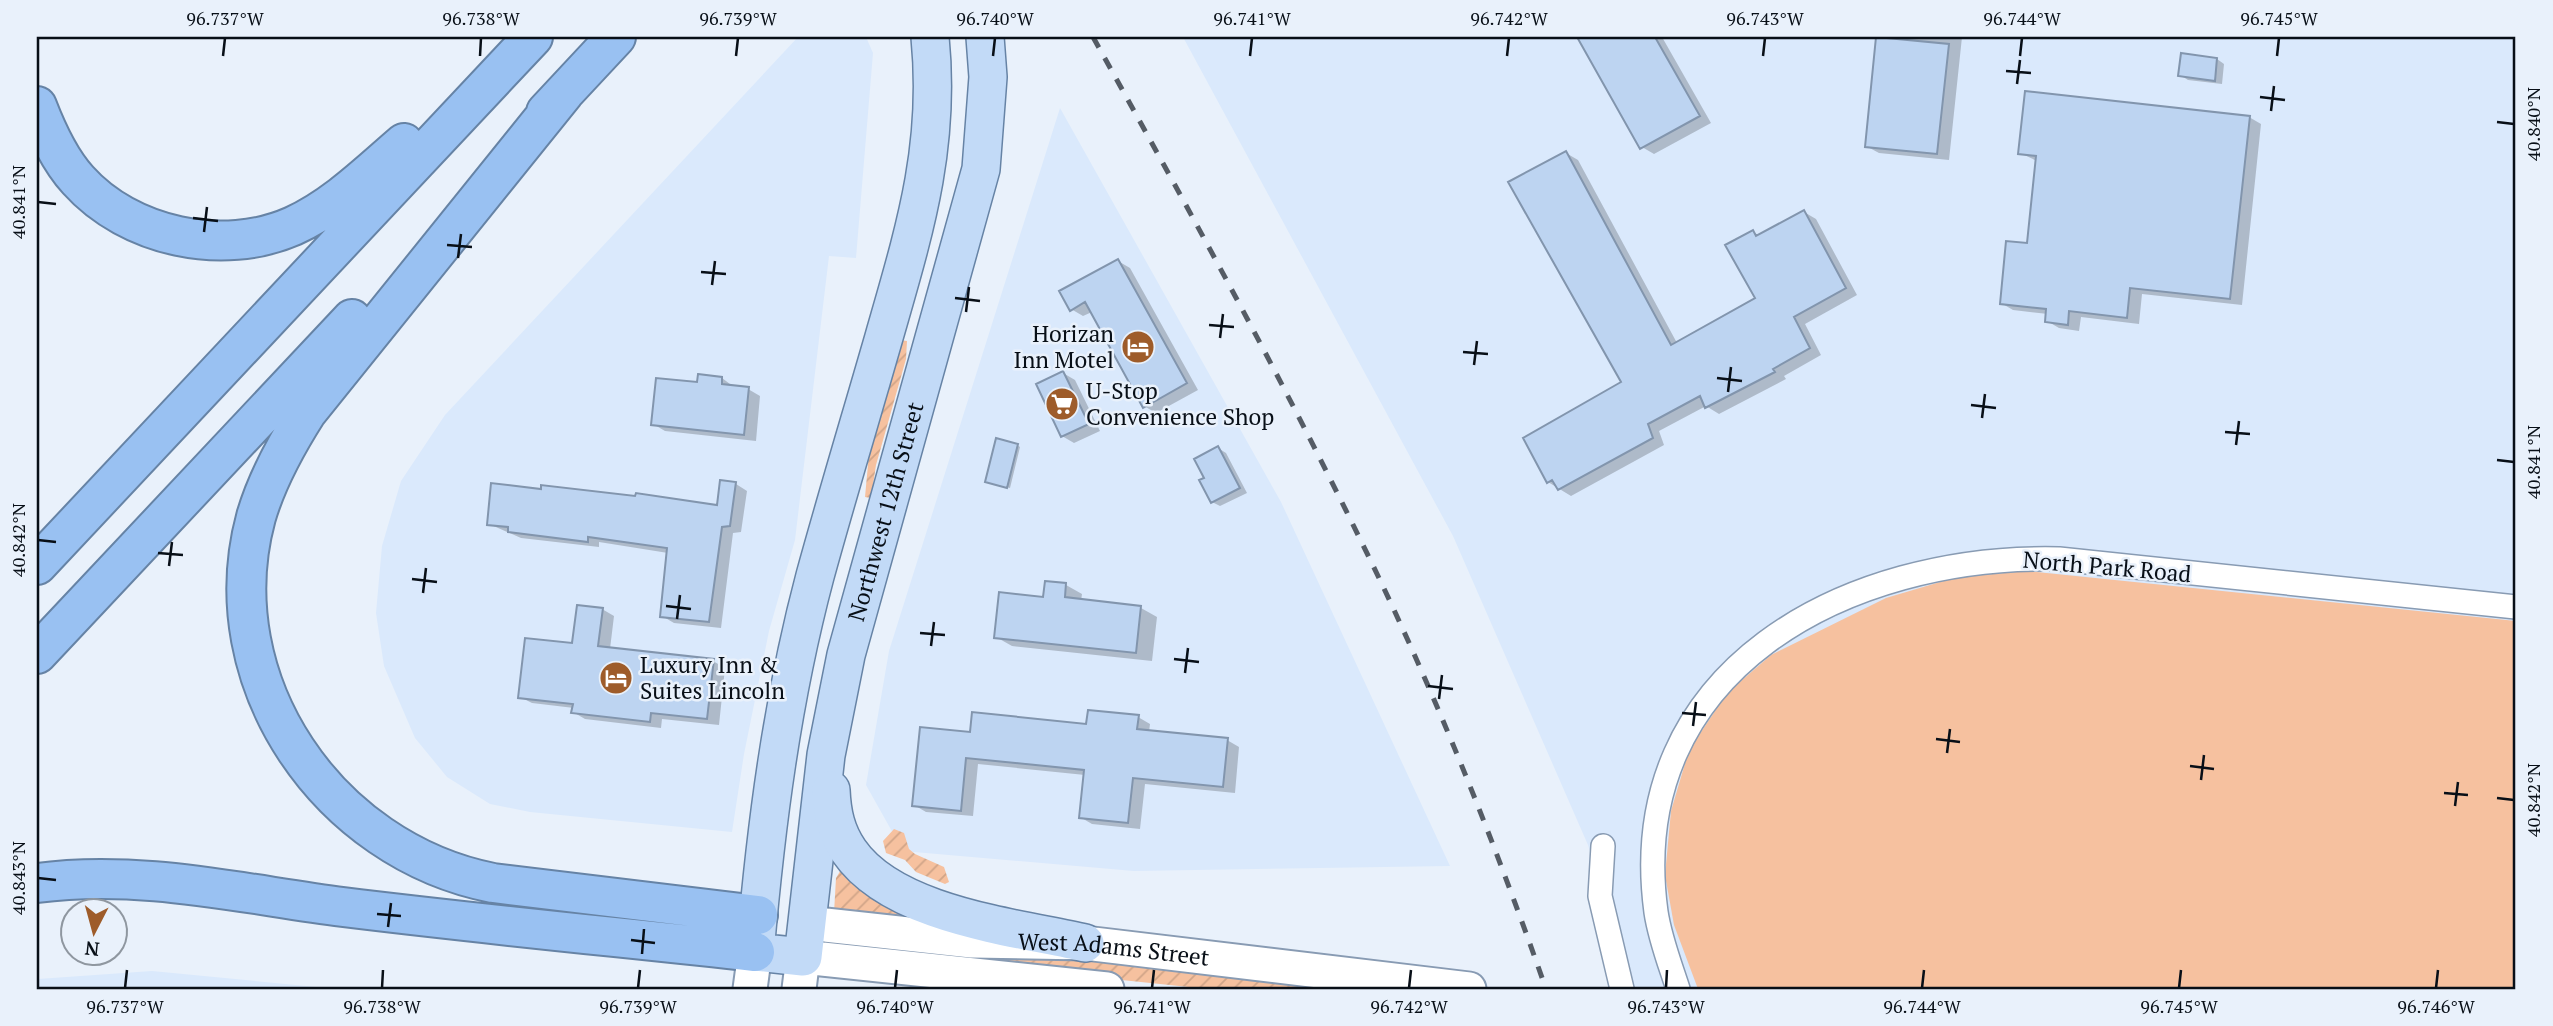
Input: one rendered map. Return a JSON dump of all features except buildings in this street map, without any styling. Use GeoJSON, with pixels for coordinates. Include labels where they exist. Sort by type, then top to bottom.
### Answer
{"type":"FeatureCollection","features":[{"type":"Feature","properties":{"kind":"highway"},"geometry":{"type":"LineString","coordinates":[[37,106],[59,154],[76,179],[96,198],[118,213],[145,226],[194,238],[249,239],[294,226],[337,200],[527,37]]}},
{"type":"Feature","properties":{"kind":"highway"},"geometry":{"type":"LineString","coordinates":[[37,565],[533,37]]}},
{"type":"Feature","properties":{"kind":"highway"},"geometry":{"type":"LineString","coordinates":[[37,654],[616,37]]}},
{"type":"Feature","properties":{"kind":"highway"},"geometry":{"type":"LineString","coordinates":[[564,93],[314,403],[285,446],[256,517],[250,549],[247,585],[252,645],[269,702],[285,736],[308,770],[364,825],[427,863],[462,877],[756,933]]}},
{"type":"Feature","properties":{"kind":"highway"},"geometry":{"type":"LineString","coordinates":[[37,883],[102,878],[155,881],[344,907],[756,933]]}},
{"type":"Feature","properties":{"kind":"main road"},"geometry":{"type":"LineString","coordinates":[[750,989],[770,797],[796,649],[928,173],[934,104],[930,37]]}},
{"type":"Feature","properties":{"kind":"main road","name":"Northwest 12th Street"},"geometry":{"type":"LineString","coordinates":[[803,956],[826,755],[846,655],[974,202],[984,136],[988,77],[985,37]]}},
{"type":"Feature","properties":{"kind":"main road"},"geometry":{"type":"LineString","coordinates":[[826,755],[833,818],[844,843],[861,866],[881,882],[903,895],[955,914],[1085,943]]}},
{"type":"Feature","properties":{"kind":"main road","name":"West Adams Street"},"geometry":{"type":"LineString","coordinates":[[756,933],[803,956],[1107,989]]}},
{"type":"Feature","properties":{"kind":"main road","name":"West Adams Street"},"geometry":{"type":"LineString","coordinates":[[803,956],[972,941],[1085,943],[1469,989]]}},
{"type":"Feature","properties":{"kind":"street","name":"North Park Road"},"geometry":{"type":"LineString","coordinates":[[1678,989],[1657,915],[1653,873],[1658,808],[1677,748],[1711,693],[1756,649],[1811,614],[1854,593],[1944,566],[2021,558],[2059,559],[2516,607]]}},
{"type":"Feature","properties":{"kind":"street"},"geometry":{"type":"LineString","coordinates":[[1603,846],[1600,897],[1622,989]]}},
{"type":"Feature","properties":{"kind":"shaded area"},"geometry":{"type":"Polygon","coordinates":[[[798,37],[866,37],[873,53],[856,258],[829,256],[795,540],[769,631],[744,754],[732,832],[530,812],[490,804],[447,777],[415,738],[384,666],[376,613],[382,546],[401,481],[445,415],[798,37]]]}},
{"type":"Feature","properties":{"kind":"shaded area"},"geometry":{"type":"Polygon","coordinates":[[[1183,37],[2516,37],[2516,989],[1632,989],[1588,845],[1453,536],[1183,37]]]}},
{"type":"Feature","properties":{"kind":"shaded area"},"geometry":{"type":"Polygon","coordinates":[[[1060,108],[1281,502],[1450,866],[1134,871],[903,851],[866,785],[889,651],[1060,108]]]}},
{"type":"Feature","properties":{"kind":"shaded area"},"geometry":{"type":"Polygon","coordinates":[[[900,340],[907,341],[906,359],[876,465],[871,498],[865,497],[870,443],[900,340]]]}},
{"type":"Feature","properties":{"kind":"shaded area"},"geometry":{"type":"Polygon","coordinates":[[[2028,571],[2516,621],[2516,989],[1698,989],[1674,925],[1665,875],[1671,811],[1689,750],[1727,693],[1771,655],[1886,598],[1957,577],[2028,571]]]}},
{"type":"Feature","properties":{"kind":"shaded area"},"geometry":{"type":"Polygon","coordinates":[[[894,829],[904,833],[909,849],[915,854],[944,867],[949,882],[945,884],[916,872],[905,860],[886,853],[883,841],[894,829]]]}},
{"type":"Feature","properties":{"kind":"shaded area"},"geometry":{"type":"Polygon","coordinates":[[[842,868],[903,911],[902,918],[834,913],[836,878],[842,868]]]}},
{"type":"Feature","properties":{"kind":"shaded area"},"geometry":{"type":"Polygon","coordinates":[[[845,942],[1047,954],[1349,989],[1208,989],[870,954],[844,946],[845,942]]]}},
{"type":"Feature","properties":{"kind":"shaded area"},"geometry":{"type":"Polygon","coordinates":[[[152,971],[337,989],[37,989],[38,979],[152,971]]]}},
{"type":"Feature","properties":{"kind":"railway"},"geometry":{"type":"LineString","coordinates":[[1093,37],[1264,351],[1388,597],[1461,763],[1546,989]]}},
{"type":"Feature","properties":{"kind":"place","name":"Horizan Inn Motel"},"geometry":{"type":"Point","coordinates":[1138,347]}},
{"type":"Feature","properties":{"kind":"place","name":"U-Stop Convenience Shop"},"geometry":{"type":"Point","coordinates":[1062,404]}},
{"type":"Feature","properties":{"kind":"place","name":"Luxury Inn & Suites Lincoln"},"geometry":{"type":"Point","coordinates":[616,678]}}]}
